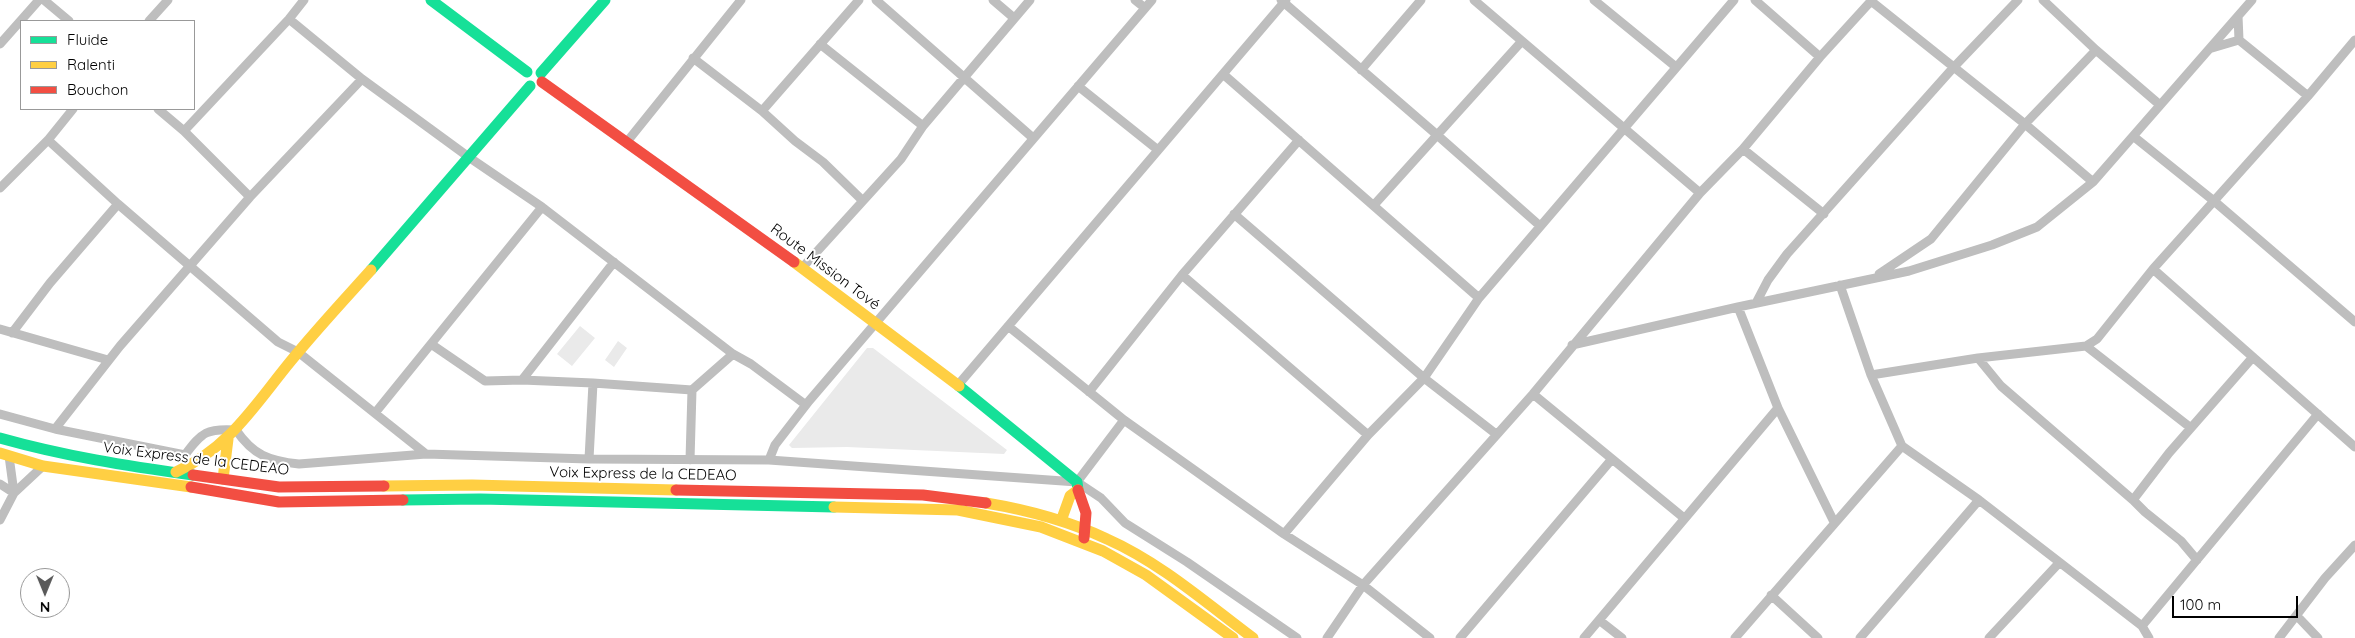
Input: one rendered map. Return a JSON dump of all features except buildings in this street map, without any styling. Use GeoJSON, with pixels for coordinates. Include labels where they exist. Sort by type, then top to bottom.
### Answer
{"type":"FeatureCollection","features":[{"type":"Feature","properties":{"kind":"main road"},"geometry":{"type":"LineString","coordinates":[[431,0],[527,72]]}},
{"type":"Feature","properties":{"kind":"main road"},"geometry":{"type":"LineString","coordinates":[[530,86],[536,86],[605,0]]}},
{"type":"Feature","properties":{"kind":"main road"},"geometry":{"type":"LineString","coordinates":[[527,72],[535,69],[542,77]]}},
{"type":"Feature","properties":{"kind":"main road"},"geometry":{"type":"LineString","coordinates":[[527,72],[526,80],[530,86]]}},
{"type":"Feature","properties":{"kind":"main road","name":"Route Mission Tové"},"geometry":{"type":"LineString","coordinates":[[542,77],[626,143],[802,268],[958,385],[1077,486]]}},
{"type":"Feature","properties":{"kind":"main road"},"geometry":{"type":"LineString","coordinates":[[176,472],[193,466],[228,439],[298,352],[470,158],[530,86]]}},
{"type":"Feature","properties":{"kind":"main road","name":"Voix Express de la CEDEAO"},"geometry":{"type":"LineString","coordinates":[[0,438],[38,449],[98,462],[176,472],[195,481],[223,479],[279,487],[472,485],[922,495],[997,504],[1061,521],[1132,552],[1156,567],[1253,638]]}},
{"type":"Feature","properties":{"kind":"main road"},"geometry":{"type":"LineString","coordinates":[[223,479],[228,439]]}},
{"type":"Feature","properties":{"kind":"main road"},"geometry":{"type":"LineString","coordinates":[[5,454],[43,466],[195,481],[279,502],[480,499],[958,510],[1030,524],[1103,551],[1146,575],[1233,638]]}},
{"type":"Feature","properties":{"kind":"main road"},"geometry":{"type":"LineString","coordinates":[[1061,521],[1070,496],[1077,486],[1083,497],[1086,531],[1082,543]]}},
{"type":"Feature","properties":{"kind":"main road"},"geometry":{"type":"LineString","coordinates":[[279,487],[279,502]]}},
{"type":"Feature","properties":{"kind":"street"},"geometry":{"type":"LineString","coordinates":[[21,20],[39,0]]}},
{"type":"Feature","properties":{"kind":"street"},"geometry":{"type":"LineString","coordinates":[[44,0],[68,20]]}},
{"type":"Feature","properties":{"kind":"street"},"geometry":{"type":"LineString","coordinates":[[150,20],[168,0]]}},
{"type":"Feature","properties":{"kind":"street"},"geometry":{"type":"LineString","coordinates":[[184,130],[289,19],[304,0]]}},
{"type":"Feature","properties":{"kind":"street"},"geometry":{"type":"LineString","coordinates":[[626,143],[741,0]]}},
{"type":"Feature","properties":{"kind":"street"},"geometry":{"type":"LineString","coordinates":[[762,112],[859,0]]}},
{"type":"Feature","properties":{"kind":"street"},"geometry":{"type":"LineString","coordinates":[[876,0],[1033,138]]}},
{"type":"Feature","properties":{"kind":"street"},"geometry":{"type":"LineString","coordinates":[[993,0],[1014,18]]}},
{"type":"Feature","properties":{"kind":"street"},"geometry":{"type":"LineString","coordinates":[[802,268],[901,159],[923,126],[1030,0]]}},
{"type":"Feature","properties":{"kind":"street"},"geometry":{"type":"LineString","coordinates":[[1135,0],[1145,8]]}},
{"type":"Feature","properties":{"kind":"street"},"geometry":{"type":"LineString","coordinates":[[769,460],[775,445],[806,405],[1152,0]]}},
{"type":"Feature","properties":{"kind":"street"},"geometry":{"type":"LineString","coordinates":[[1361,70],[1421,0]]}},
{"type":"Feature","properties":{"kind":"street"},"geometry":{"type":"LineString","coordinates":[[1474,0],[1700,193]]}},
{"type":"Feature","properties":{"kind":"street"},"geometry":{"type":"LineString","coordinates":[[1594,0],[1676,67]]}},
{"type":"Feature","properties":{"kind":"street"},"geometry":{"type":"LineString","coordinates":[[1284,534],[1368,435],[1424,378],[1479,298],[1734,0]]}},
{"type":"Feature","properties":{"kind":"street"},"geometry":{"type":"LineString","coordinates":[[1755,0],[1820,57]]}},
{"type":"Feature","properties":{"kind":"street"},"geometry":{"type":"LineString","coordinates":[[1327,638],[1363,585],[1533,394],[1700,193],[1743,149],[1820,57],[1871,0],[1953,68],[2025,124],[2092,182]]}},
{"type":"Feature","properties":{"kind":"street"},"geometry":{"type":"LineString","coordinates":[[1756,303],[1768,280],[1787,254],[1953,68],[2018,0]]}},
{"type":"Feature","properties":{"kind":"street"},"geometry":{"type":"LineString","coordinates":[[2043,0],[2096,50],[2160,105]]}},
{"type":"Feature","properties":{"kind":"street"},"geometry":{"type":"LineString","coordinates":[[1572,345],[1738,306],[1928,265],[1992,245],[2037,227],[2092,182],[2212,48],[2252,0]]}},
{"type":"Feature","properties":{"kind":"street"},"geometry":{"type":"LineString","coordinates":[[958,385],[1284,1],[1539,226]]}},
{"type":"Feature","properties":{"kind":"street"},"geometry":{"type":"LineString","coordinates":[[2238,16],[2239,40],[2308,96]]}},
{"type":"Feature","properties":{"kind":"street"},"geometry":{"type":"LineString","coordinates":[[289,19],[362,79],[470,158],[542,207],[733,354],[751,364],[806,405]]}},
{"type":"Feature","properties":{"kind":"street"},"geometry":{"type":"LineString","coordinates":[[0,44],[20,21]]}},
{"type":"Feature","properties":{"kind":"street"},"geometry":{"type":"LineString","coordinates":[[2212,48],[2239,40]]}},
{"type":"Feature","properties":{"kind":"street"},"geometry":{"type":"LineString","coordinates":[[1871,375],[1978,358],[2086,346],[2106,330],[2153,269],[2308,96],[2355,40]]}},
{"type":"Feature","properties":{"kind":"street"},"geometry":{"type":"LineString","coordinates":[[1374,205],[1436,134],[1522,41]]}},
{"type":"Feature","properties":{"kind":"street"},"geometry":{"type":"LineString","coordinates":[[820,44],[923,126]]}},
{"type":"Feature","properties":{"kind":"street"},"geometry":{"type":"LineString","coordinates":[[1874,277],[1930,240],[2025,124],[2096,50]]}},
{"type":"Feature","properties":{"kind":"street"},"geometry":{"type":"LineString","coordinates":[[693,58],[823,162],[862,200]]}},
{"type":"Feature","properties":{"kind":"street"},"geometry":{"type":"LineString","coordinates":[[1223,74],[1479,298]]}},
{"type":"Feature","properties":{"kind":"street"},"geometry":{"type":"LineString","coordinates":[[55,429],[108,360],[250,197],[362,79]]}},
{"type":"Feature","properties":{"kind":"street"},"geometry":{"type":"LineString","coordinates":[[1078,86],[1158,150]]}},
{"type":"Feature","properties":{"kind":"street"},"geometry":{"type":"LineString","coordinates":[[0,188],[48,140],[72,110]]}},
{"type":"Feature","properties":{"kind":"street"},"geometry":{"type":"LineString","coordinates":[[159,110],[184,130],[250,197]]}},
{"type":"Feature","properties":{"kind":"street"},"geometry":{"type":"LineString","coordinates":[[2133,136],[2214,200],[2355,322]]}},
{"type":"Feature","properties":{"kind":"street"},"geometry":{"type":"LineString","coordinates":[[48,140],[118,204],[278,342],[298,352],[426,454]]}},
{"type":"Feature","properties":{"kind":"street"},"geometry":{"type":"LineString","coordinates":[[1089,392],[1182,275],[1299,140]]}},
{"type":"Feature","properties":{"kind":"street"},"geometry":{"type":"LineString","coordinates":[[1743,149],[1824,214]]}},
{"type":"Feature","properties":{"kind":"street"},"geometry":{"type":"LineString","coordinates":[[12,332],[50,283],[118,204]]}},
{"type":"Feature","properties":{"kind":"street"},"geometry":{"type":"LineString","coordinates":[[375,413],[542,207]]}},
{"type":"Feature","properties":{"kind":"street"},"geometry":{"type":"LineString","coordinates":[[1234,214],[1424,378],[1496,434]]}},
{"type":"Feature","properties":{"kind":"street"},"geometry":{"type":"LineString","coordinates":[[1922,247],[1922,258],[1928,265]]}},
{"type":"Feature","properties":{"kind":"street"},"geometry":{"type":"LineString","coordinates":[[522,380],[614,262]]}},
{"type":"Feature","properties":{"kind":"street"},"geometry":{"type":"LineString","coordinates":[[2153,269],[2355,447]]}},
{"type":"Feature","properties":{"kind":"street"},"geometry":{"type":"LineString","coordinates":[[1182,275],[1368,435]]}},
{"type":"Feature","properties":{"kind":"street"},"geometry":{"type":"LineString","coordinates":[[1840,285],[1871,375],[1902,446],[1979,500],[2142,626],[2149,638]]}},
{"type":"Feature","properties":{"kind":"street"},"geometry":{"type":"LineString","coordinates":[[1738,306],[1778,408],[1834,522]]}},
{"type":"Feature","properties":{"kind":"street"},"geometry":{"type":"LineString","coordinates":[[1008,326],[1124,420],[1284,534],[1363,585],[1430,638]]}},
{"type":"Feature","properties":{"kind":"street"},"geometry":{"type":"LineString","coordinates":[[0,329],[108,360]]}},
{"type":"Feature","properties":{"kind":"street"},"geometry":{"type":"LineString","coordinates":[[431,344],[485,381],[593,382],[692,390],[733,354]]}},
{"type":"Feature","properties":{"kind":"street"},"geometry":{"type":"LineString","coordinates":[[2086,346],[2191,428]]}},
{"type":"Feature","properties":{"kind":"street"},"geometry":{"type":"LineString","coordinates":[[2133,500],[2191,428],[2253,357]]}},
{"type":"Feature","properties":{"kind":"street"},"geometry":{"type":"LineString","coordinates":[[1978,358],[2001,386],[2145,512],[2181,541],[2197,560]]}},
{"type":"Feature","properties":{"kind":"street"},"geometry":{"type":"LineString","coordinates":[[588,459],[593,382]]}},
{"type":"Feature","properties":{"kind":"street"},"geometry":{"type":"LineString","coordinates":[[690,460],[692,390]]}},
{"type":"Feature","properties":{"kind":"street"},"geometry":{"type":"LineString","coordinates":[[1533,394],[1684,518]]}},
{"type":"Feature","properties":{"kind":"street"},"geometry":{"type":"LineString","coordinates":[[1584,638],[1778,408]]}},
{"type":"Feature","properties":{"kind":"street"},"geometry":{"type":"LineString","coordinates":[[0,414],[55,429],[185,455],[205,431],[218,428],[236,430],[246,444],[263,457],[280,462],[299,464],[426,454],[588,459],[769,460],[1077,486],[1101,498],[1125,523],[1187,562],[1297,638]]}},
{"type":"Feature","properties":{"kind":"street"},"geometry":{"type":"LineString","coordinates":[[2142,626],[2318,414]]}},
{"type":"Feature","properties":{"kind":"street"},"geometry":{"type":"LineString","coordinates":[[1077,486],[1124,420]]}},
{"type":"Feature","properties":{"kind":"street"},"geometry":{"type":"LineString","coordinates":[[1735,638],[1902,446]]}},
{"type":"Feature","properties":{"kind":"street"},"geometry":{"type":"LineString","coordinates":[[5,454],[14,493]]}},
{"type":"Feature","properties":{"kind":"street"},"geometry":{"type":"LineString","coordinates":[[1460,638],[1612,459]]}},
{"type":"Feature","properties":{"kind":"street"},"geometry":{"type":"LineString","coordinates":[[0,520],[14,493],[43,466]]}},
{"type":"Feature","properties":{"kind":"street"},"geometry":{"type":"LineString","coordinates":[[0,484],[14,493]]}},
{"type":"Feature","properties":{"kind":"street"},"geometry":{"type":"LineString","coordinates":[[1860,638],[1979,500]]}},
{"type":"Feature","properties":{"kind":"street"},"geometry":{"type":"LineString","coordinates":[[2279,638],[2325,578],[2355,545]]}},
{"type":"Feature","properties":{"kind":"street"},"geometry":{"type":"LineString","coordinates":[[1989,638],[2060,563]]}},
{"type":"Feature","properties":{"kind":"street"},"geometry":{"type":"LineString","coordinates":[[1771,595],[1818,638]]}},
{"type":"Feature","properties":{"kind":"street"},"geometry":{"type":"LineString","coordinates":[[2297,616],[2318,638]]}},
{"type":"Feature","properties":{"kind":"street"},"geometry":{"type":"LineString","coordinates":[[1599,620],[1622,638]]}},
{"type":"Feature","properties":{"kind":"shaded area"},"geometry":{"type":"Polygon","coordinates":[[[580,326],[595,338],[572,366],[557,354],[580,326]]]}},
{"type":"Feature","properties":{"kind":"shaded area"},"geometry":{"type":"Polygon","coordinates":[[[618,341],[627,348],[614,367],[605,360],[618,341]]]}},
{"type":"Feature","properties":{"kind":"shaded area"},"geometry":{"type":"Polygon","coordinates":[[[867,348],[873,348],[1007,450],[1004,454],[847,447],[792,448],[789,445],[867,348]]]}},
{"type":"Feature","properties":{"kind":"traffic: fast"},"geometry":{"type":"LineString","coordinates":[[431,0],[527,72]]}},
{"type":"Feature","properties":{"kind":"traffic: fast"},"geometry":{"type":"LineString","coordinates":[[541,73],[605,0]]}},
{"type":"Feature","properties":{"kind":"traffic: fast"},"geometry":{"type":"LineString","coordinates":[[371,270],[530,86]]}},
{"type":"Feature","properties":{"kind":"traffic: fast"},"geometry":{"type":"LineString","coordinates":[[959,386],[1077,482],[1078,490]]}},
{"type":"Feature","properties":{"kind":"traffic: fast"},"geometry":{"type":"LineString","coordinates":[[0,438],[96,460],[193,475]]}},
{"type":"Feature","properties":{"kind":"traffic: fast"},"geometry":{"type":"LineString","coordinates":[[403,500],[480,499],[834,507]]}},
{"type":"Feature","properties":{"kind":"traffic: slow"},"geometry":{"type":"LineString","coordinates":[[794,262],[959,386]]}},
{"type":"Feature","properties":{"kind":"traffic: slow"},"geometry":{"type":"LineString","coordinates":[[176,472],[212,450],[240,424],[310,338],[371,270]]}},
{"type":"Feature","properties":{"kind":"traffic: slow"},"geometry":{"type":"LineString","coordinates":[[223,479],[228,439]]}},
{"type":"Feature","properties":{"kind":"traffic: slow"},"geometry":{"type":"LineString","coordinates":[[0,453],[43,466],[191,487]]}},
{"type":"Feature","properties":{"kind":"traffic: slow"},"geometry":{"type":"LineString","coordinates":[[384,486],[472,485],[676,490]]}},
{"type":"Feature","properties":{"kind":"traffic: slow"},"geometry":{"type":"LineString","coordinates":[[1061,521],[1070,496],[1078,490]]}},
{"type":"Feature","properties":{"kind":"traffic: slow"},"geometry":{"type":"LineString","coordinates":[[986,503],[1017,509],[1063,522],[1093,533],[1127,549],[1183,584],[1253,638]]}},
{"type":"Feature","properties":{"kind":"traffic: slow"},"geometry":{"type":"LineString","coordinates":[[834,507],[958,510],[1041,527],[1103,551],[1146,575],[1233,638]]}},
{"type":"Feature","properties":{"kind":"traffic: jam"},"geometry":{"type":"LineString","coordinates":[[542,82],[794,262]]}},
{"type":"Feature","properties":{"kind":"traffic: jam"},"geometry":{"type":"LineString","coordinates":[[193,475],[279,487],[384,486]]}},
{"type":"Feature","properties":{"kind":"traffic: jam"},"geometry":{"type":"LineString","coordinates":[[191,487],[279,502],[403,500]]}},
{"type":"Feature","properties":{"kind":"traffic: jam"},"geometry":{"type":"LineString","coordinates":[[676,490],[923,495],[986,503]]}},
{"type":"Feature","properties":{"kind":"traffic: jam"},"geometry":{"type":"LineString","coordinates":[[1078,490],[1086,513],[1084,538]]}}]}
